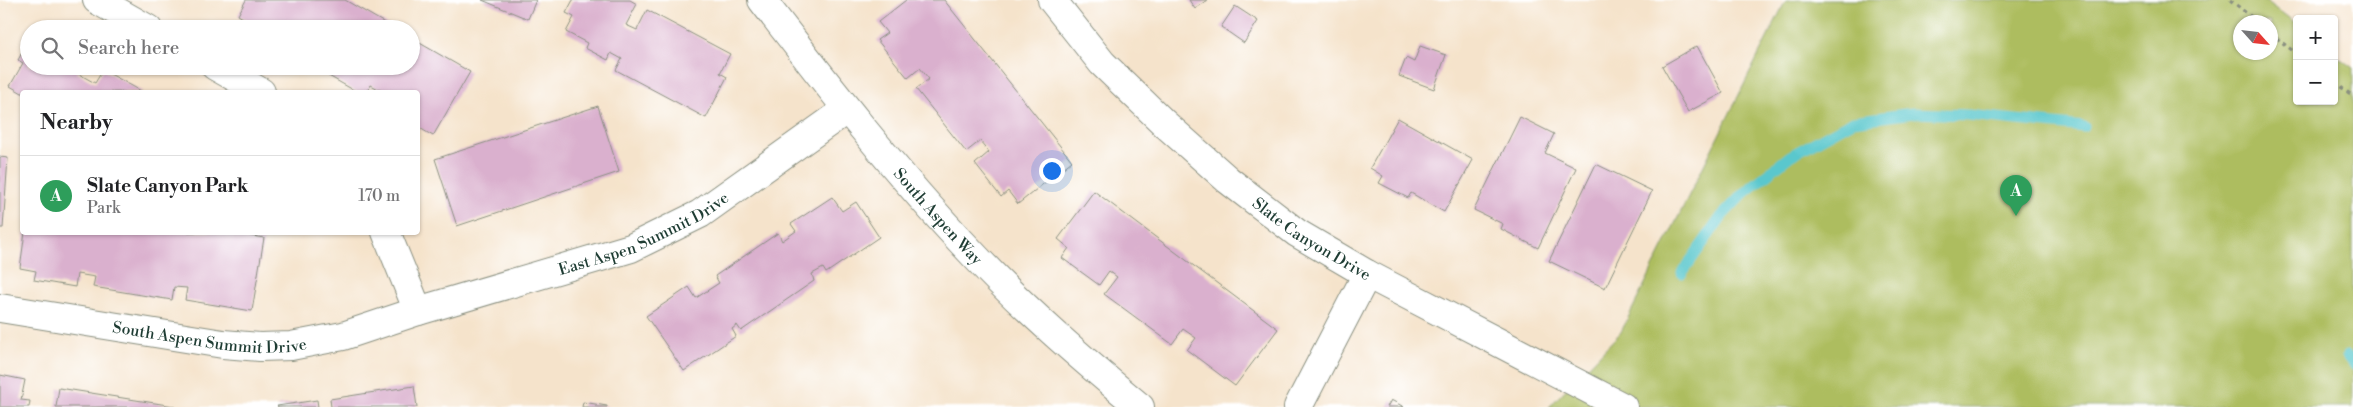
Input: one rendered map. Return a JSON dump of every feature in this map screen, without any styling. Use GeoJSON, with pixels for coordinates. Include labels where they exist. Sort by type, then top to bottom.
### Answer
{"type":"FeatureCollection","features":[{"type":"Feature","properties":{"kind":"street"},"geometry":{"type":"LineString","coordinates":[[97,0],[132,20]]}},
{"type":"Feature","properties":{"kind":"street","name":"South Aspen Way"},"geometry":{"type":"LineString","coordinates":[[762,0],[846,110],[970,252],[1080,358],[1140,407]]}},
{"type":"Feature","properties":{"kind":"street","name":"Slate Canyon Drive"},"geometry":{"type":"LineString","coordinates":[[1052,0],[1102,63],[1228,180],[1297,233],[1367,274],[1623,407]]}},
{"type":"Feature","properties":{"kind":"street"},"geometry":{"type":"LineString","coordinates":[[231,75],[257,90]]}},
{"type":"Feature","properties":{"kind":"street","name":"East Aspen Summit Drive"},"geometry":{"type":"LineString","coordinates":[[418,311],[631,248],[700,214],[846,110]]}},
{"type":"Feature","properties":{"kind":"street"},"geometry":{"type":"LineString","coordinates":[[387,235],[418,311]]}},
{"type":"Feature","properties":{"kind":"street"},"geometry":{"type":"LineString","coordinates":[[1298,407],[1367,274]]}},
{"type":"Feature","properties":{"kind":"street","name":"South Aspen Summit Drive"},"geometry":{"type":"LineString","coordinates":[[0,308],[223,344],[260,347],[291,346],[326,340],[418,311]]}},
{"type":"Feature","properties":{"kind":"path"},"geometry":{"type":"LineString","coordinates":[[2230,0],[2249,15]]}},
{"type":"Feature","properties":{"kind":"path"},"geometry":{"type":"LineString","coordinates":[[2278,39],[2293,51]]}},
{"type":"Feature","properties":{"kind":"path"},"geometry":{"type":"LineString","coordinates":[[2338,85],[2353,96]]}},
{"type":"Feature","properties":{"kind":"green space"},"geometry":{"type":"Polygon","coordinates":[[[1786,0],[2265,0],[2293,21],[2293,105],[2338,105],[2338,57],[2353,68],[2353,407],[1549,407],[1621,332],[1786,0]]]}},
{"type":"Feature","properties":{"kind":"building"},"geometry":{"type":"Polygon","coordinates":[[[246,0],[345,0],[379,20],[246,20],[238,15],[246,0]]]}},
{"type":"Feature","properties":{"kind":"building"},"geometry":{"type":"Polygon","coordinates":[[[482,0],[536,0],[528,19],[482,0]]]}},
{"type":"Feature","properties":{"kind":"building"},"geometry":{"type":"Polygon","coordinates":[[[573,0],[630,0],[637,4],[626,25],[637,30],[647,10],[730,54],[720,73],[727,77],[706,118],[616,70],[622,59],[611,53],[608,60],[585,48],[587,43],[566,32],[574,17],[566,13],[573,0]]]}},
{"type":"Feature","properties":{"kind":"building"},"geometry":{"type":"Polygon","coordinates":[[[906,0],[944,0],[1072,161],[1018,204],[1008,191],[1001,197],[975,164],[989,152],[980,141],[966,152],[916,89],[929,79],[920,68],[908,78],[877,40],[887,33],[878,22],[906,0]]]}},
{"type":"Feature","properties":{"kind":"building"},"geometry":{"type":"Polygon","coordinates":[[[1189,0],[1208,0],[1195,9],[1189,0]]]}},
{"type":"Feature","properties":{"kind":"building"},"geometry":{"type":"Polygon","coordinates":[[[1235,6],[1258,21],[1244,43],[1221,27],[1235,6]]]}},
{"type":"Feature","properties":{"kind":"building"},"geometry":{"type":"Polygon","coordinates":[[[420,43],[470,72],[433,136],[420,128],[420,90],[380,90],[371,85],[368,90],[353,90],[327,75],[420,75],[420,43]]]}},
{"type":"Feature","properties":{"kind":"building"},"geometry":{"type":"Polygon","coordinates":[[[1420,46],[1446,55],[1434,89],[1399,76],[1406,58],[1414,62],[1420,46]]]}},
{"type":"Feature","properties":{"kind":"building"},"geometry":{"type":"Polygon","coordinates":[[[1697,46],[1723,93],[1688,112],[1662,66],[1697,46]]]}},
{"type":"Feature","properties":{"kind":"building"},"geometry":{"type":"Polygon","coordinates":[[[20,68],[20,75],[81,75],[95,83],[100,75],[112,75],[139,90],[20,90],[20,92],[10,86],[20,68]]]}},
{"type":"Feature","properties":{"kind":"building"},"geometry":{"type":"Polygon","coordinates":[[[598,106],[619,172],[457,226],[435,159],[598,106]]]}},
{"type":"Feature","properties":{"kind":"building"},"geometry":{"type":"Polygon","coordinates":[[[1520,117],[1554,134],[1545,153],[1576,168],[1538,248],[1501,229],[1503,224],[1474,210],[1520,117]]]}},
{"type":"Feature","properties":{"kind":"building"},"geometry":{"type":"Polygon","coordinates":[[[1398,118],[1473,160],[1444,212],[1411,193],[1408,198],[1379,183],[1383,176],[1370,168],[1398,118]]]}},
{"type":"Feature","properties":{"kind":"building"},"geometry":{"type":"Polygon","coordinates":[[[0,157],[8,158],[3,228],[0,228],[0,157]]]}},
{"type":"Feature","properties":{"kind":"building"},"geometry":{"type":"Polygon","coordinates":[[[1596,164],[1652,191],[1605,288],[1549,261],[1596,164]]]}},
{"type":"Feature","properties":{"kind":"building"},"geometry":{"type":"Polygon","coordinates":[[[1094,191],[1278,329],[1235,386],[1187,350],[1196,338],[1183,329],[1172,344],[1104,294],[1117,277],[1109,271],[1099,285],[1062,258],[1069,248],[1058,239],[1094,191]]]}},
{"type":"Feature","properties":{"kind":"building"},"geometry":{"type":"Polygon","coordinates":[[[832,197],[842,211],[856,202],[879,237],[826,273],[823,268],[812,274],[814,281],[741,331],[737,325],[732,329],[736,336],[684,371],[646,316],[689,287],[696,298],[719,283],[715,276],[778,233],[782,241],[796,231],[791,224],[832,197]]]}},
{"type":"Feature","properties":{"kind":"building"},"geometry":{"type":"Polygon","coordinates":[[[25,235],[246,235],[264,238],[252,311],[185,300],[187,288],[174,287],[172,300],[93,287],[95,277],[77,274],[75,287],[34,280],[36,271],[20,268],[25,235]]]}},
{"type":"Feature","properties":{"kind":"building"},"geometry":{"type":"Polygon","coordinates":[[[0,375],[25,380],[21,400],[30,401],[29,407],[0,407],[0,375]]]}},
{"type":"Feature","properties":{"kind":"building"},"geometry":{"type":"Polygon","coordinates":[[[414,386],[417,407],[331,407],[330,399],[414,386]]]}},
{"type":"Feature","properties":{"kind":"building"},"geometry":{"type":"Polygon","coordinates":[[[59,388],[174,406],[174,407],[56,407],[59,388]]]}},
{"type":"Feature","properties":{"kind":"building"},"geometry":{"type":"Polygon","coordinates":[[[317,400],[318,407],[277,406],[317,400]]]}},
{"type":"Feature","properties":{"kind":"building"},"geometry":{"type":"Polygon","coordinates":[[[1391,400],[1404,407],[1387,407],[1391,400]]]}},
{"type":"Feature","properties":{"kind":"building"},"geometry":{"type":"Polygon","coordinates":[[[583,402],[607,406],[607,407],[582,407],[583,402]]]}},
{"type":"Feature","properties":{"kind":"waterway"},"geometry":{"type":"LineString","coordinates":[[1682,273],[1722,216],[1744,193],[1790,156],[1853,121],[1913,113],[1968,115],[2084,127]]}},
{"type":"Feature","properties":{"kind":"waterway"},"geometry":{"type":"LineString","coordinates":[[2347,356],[2353,364]]}},
{"type":"Feature","properties":{"kind":"place","name":"Slate Canyon Park"},"geometry":{"type":"Point","coordinates":[2016,216]}}]}
